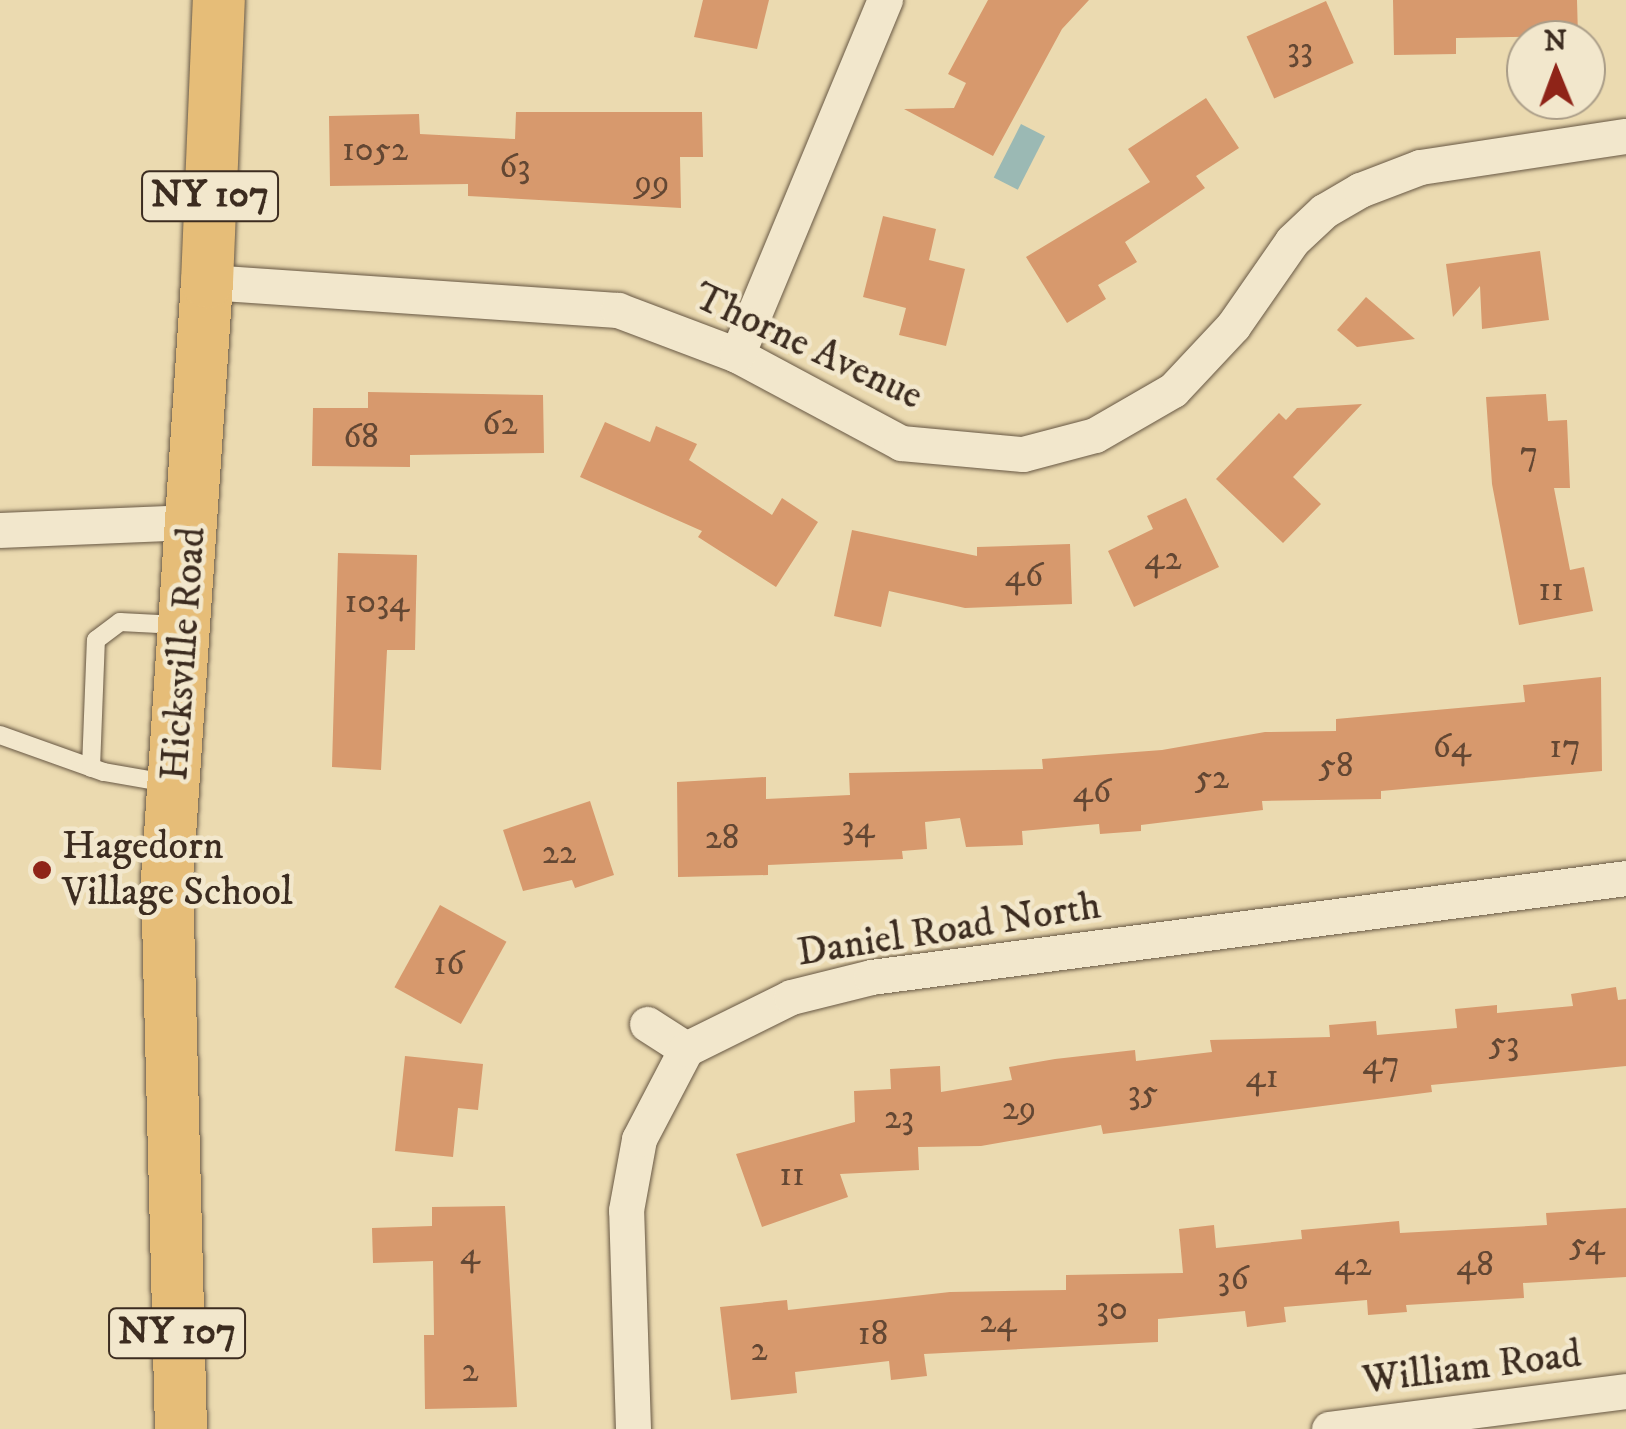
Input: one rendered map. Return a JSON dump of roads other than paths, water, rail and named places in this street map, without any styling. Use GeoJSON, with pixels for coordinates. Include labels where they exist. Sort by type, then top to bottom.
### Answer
{"type":"FeatureCollection","features":[{"type":"Feature","properties":{"kind":"main road","name":"Hicksville Road"},"geometry":{"type":"LineString","coordinates":[[181,1429],[167,879],[208,282],[219,0]]}},
{"type":"Feature","properties":{"kind":"street"},"geometry":{"type":"LineString","coordinates":[[738,354],[885,0]]}},
{"type":"Feature","properties":{"kind":"street","name":"Thorne Avenue"},"geometry":{"type":"LineString","coordinates":[[208,282],[618,310],[738,354],[901,443],[1022,454],[1095,435],[1173,390],[1233,326],[1292,241],[1324,211],[1360,190],[1420,167],[1626,136]]}},
{"type":"Feature","properties":{"kind":"street"},"geometry":{"type":"LineString","coordinates":[[0,530],[193,505]]}},
{"type":"Feature","properties":{"kind":"street","name":"Daniel Road North"},"geometry":{"type":"LineString","coordinates":[[686,1050],[790,997],[871,977],[1626,878]]}},
{"type":"Feature","properties":{"kind":"street"},"geometry":{"type":"LineString","coordinates":[[633,1429],[626,1210],[639,1139],[686,1050],[648,1024]]}},
{"type":"Feature","properties":{"kind":"street","name":"William Road"},"geometry":{"type":"LineString","coordinates":[[1329,1429],[1626,1391]]}},
{"type":"Feature","properties":{"kind":"lane"},"geometry":{"type":"LineString","coordinates":[[91,768],[96,640],[120,622],[183,625]]}},
{"type":"Feature","properties":{"kind":"lane"},"geometry":{"type":"LineString","coordinates":[[0,735],[91,768],[176,784]]}},
{"type":"Feature","properties":{"kind":"water"},"geometry":{"type":"Polygon","coordinates":[[[1021,124],[1045,136],[1018,190],[994,177],[1021,124]]]}},
{"type":"Feature","properties":{"kind":"place","name":"Hagedorn Village School"},"geometry":{"type":"Point","coordinates":[42,870]}}]}
